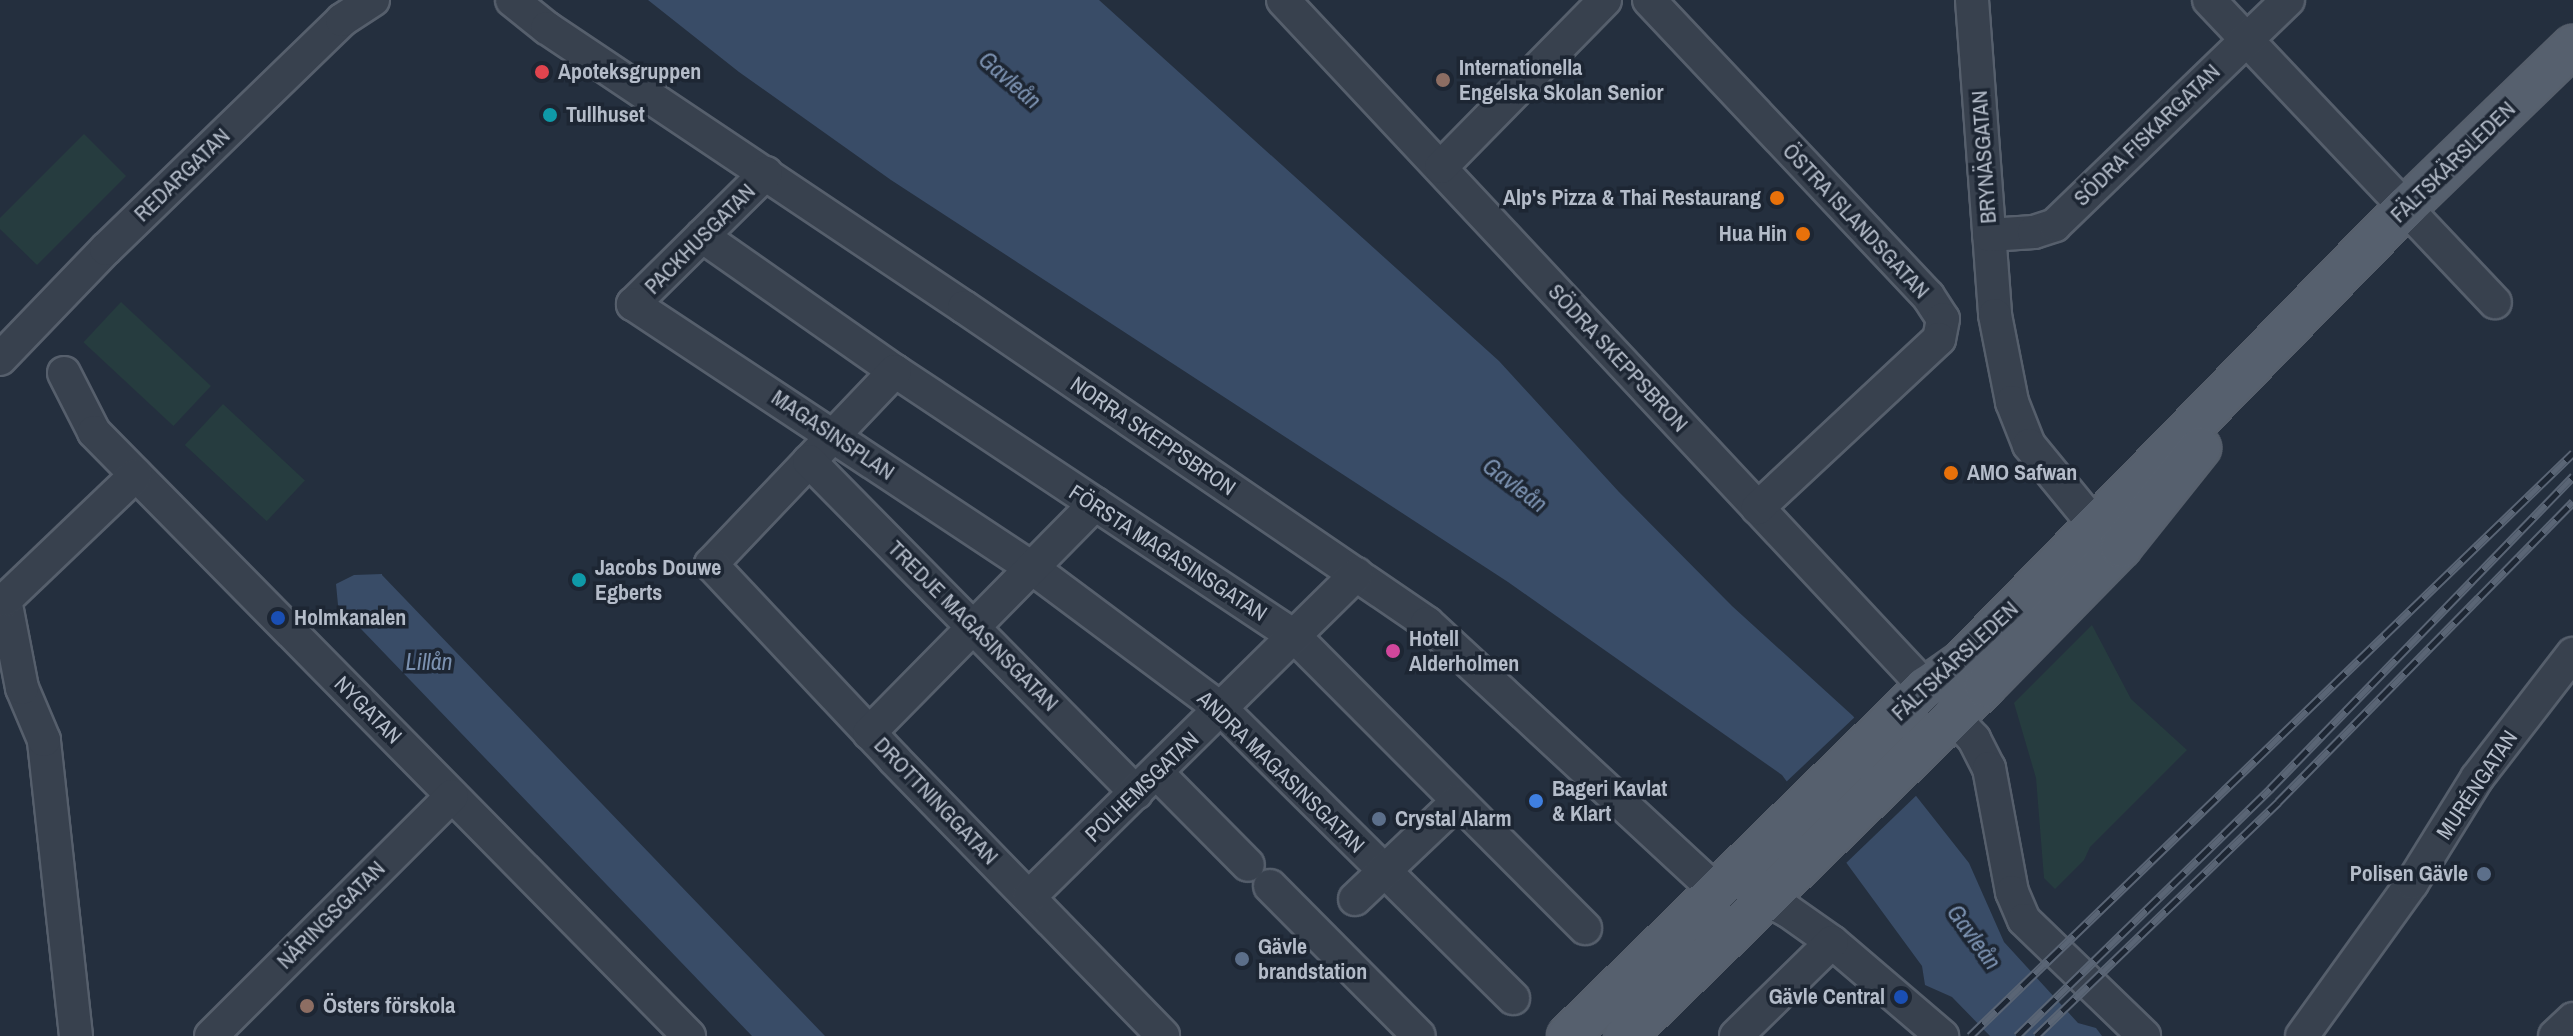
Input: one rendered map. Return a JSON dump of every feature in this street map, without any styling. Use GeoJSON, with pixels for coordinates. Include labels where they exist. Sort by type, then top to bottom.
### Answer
{"type":"FeatureCollection","features":[{"type":"Feature","properties":{"kind":"main road","name":"FÄLTSKÄRSLEDEN"},"geometry":{"type":"LineString","coordinates":[[1625,1036],[1952,716],[2335,279],[2573,46]]}},
{"type":"Feature","properties":{"kind":"main road","name":"FÄLTSKÄRSLEDEN"},"geometry":{"type":"LineString","coordinates":[[1568,1036],[1925,688],[1962,662],[2107,536]]}},
{"type":"Feature","properties":{"kind":"street","name":"REDARGATAN"},"geometry":{"type":"LineString","coordinates":[[0,359],[335,10],[373,0]]}},
{"type":"Feature","properties":{"kind":"street","name":"NORRA SKEPPSBRON"},"geometry":{"type":"LineString","coordinates":[[512,0],[547,28],[766,173],[1427,623],[1716,891]]}},
{"type":"Feature","properties":{"kind":"street","name":"SÖDRA SKEPPSBRON"},"geometry":{"type":"LineString","coordinates":[[1284,0],[1974,739],[1989,768],[2012,892],[2024,920],[2144,1036]]}},
{"type":"Feature","properties":{"kind":"street"},"geometry":{"type":"LineString","coordinates":[[1441,167],[1605,0]]}},
{"type":"Feature","properties":{"kind":"street","name":"ÖSTRA ISLANDSGATAN"},"geometry":{"type":"LineString","coordinates":[[1649,0],[1928,296],[1943,319],[1939,339],[1758,508]]}},
{"type":"Feature","properties":{"kind":"street","name":"BRYNÄSGATAN"},"geometry":{"type":"LineString","coordinates":[[1972,0],[1995,315],[2012,402],[2029,445],[2107,536]]}},
{"type":"Feature","properties":{"kind":"street"},"geometry":{"type":"LineString","coordinates":[[2209,0],[2495,302]]}},
{"type":"Feature","properties":{"kind":"street","name":"SÖDRA FISKARGATAN"},"geometry":{"type":"LineString","coordinates":[[1989,235],[2034,232],[2055,225],[2288,0]]}},
{"type":"Feature","properties":{"kind":"street","name":"PACKHUSGATAN"},"geometry":{"type":"LineString","coordinates":[[633,304],[766,173]]}},
{"type":"Feature","properties":{"kind":"street","name":"FÖRSTA MAGASINSGATAN"},"geometry":{"type":"LineString","coordinates":[[702,236],[895,371],[1295,637],[1585,928]]}},
{"type":"Feature","properties":{"kind":"street","name":"MAGASINSPLAN"},"geometry":{"type":"LineString","coordinates":[[633,304],[1032,568]]}},
{"type":"Feature","properties":{"kind":"street"},"geometry":{"type":"LineString","coordinates":[[1943,319],[1995,315]]}},
{"type":"Feature","properties":{"kind":"street"},"geometry":{"type":"LineString","coordinates":[[809,461],[895,371]]}},
{"type":"Feature","properties":{"kind":"street","name":"NYGATAN"},"geometry":{"type":"LineString","coordinates":[[64,373],[94,432],[689,1036]]}},
{"type":"Feature","properties":{"kind":"street","name":"DROTTNINGGATAN"},"geometry":{"type":"LineString","coordinates":[[809,461],[711,564],[869,733],[1163,1036]]}},
{"type":"Feature","properties":{"kind":"street","name":"TREDJE MAGASINSGATAN"},"geometry":{"type":"LineString","coordinates":[[809,461],[975,628],[1146,783],[1259,875],[1419,1036]]}},
{"type":"Feature","properties":{"kind":"street"},"geometry":{"type":"LineString","coordinates":[[76,1036],[44,740],[22,688],[5,600],[136,475]]}},
{"type":"Feature","properties":{"kind":"street"},"geometry":{"type":"LineString","coordinates":[[869,733],[1095,504]]}},
{"type":"Feature","properties":{"kind":"street","name":"ANDRA MAGASINSGATAN"},"geometry":{"type":"LineString","coordinates":[[1032,568],[1221,709],[1513,998]]}},
{"type":"Feature","properties":{"kind":"street","name":"POLHEMSGATAN"},"geometry":{"type":"LineString","coordinates":[[1029,897],[1357,574]]}},
{"type":"Feature","properties":{"kind":"street","name":"MURÉNGATAN"},"geometry":{"type":"LineString","coordinates":[[2302,1036],[2412,883],[2477,778],[2573,654]]}},
{"type":"Feature","properties":{"kind":"street","name":"NÄRINGSGATAN"},"geometry":{"type":"LineString","coordinates":[[211,1036],[452,796]]}},
{"type":"Feature","properties":{"kind":"street"},"geometry":{"type":"LineString","coordinates":[[1355,899],[1458,801]]}},
{"type":"Feature","properties":{"kind":"street"},"geometry":{"type":"LineString","coordinates":[[1716,891],[1766,899],[1832,942],[1942,1036]]}},
{"type":"Feature","properties":{"kind":"street"},"geometry":{"type":"LineString","coordinates":[[1736,1036],[1832,942]]}},
{"type":"Feature","properties":{"kind":"street"},"geometry":{"type":"LineString","coordinates":[[2555,1036],[2573,1019]]}},
{"type":"Feature","properties":{"kind":"green space"},"geometry":{"type":"Polygon","coordinates":[[[84,134],[126,176],[37,265],[0,229],[0,218],[84,134]]]}},
{"type":"Feature","properties":{"kind":"green space"},"geometry":{"type":"Polygon","coordinates":[[[121,302],[211,386],[173,426],[83,342],[121,302]]]}},
{"type":"Feature","properties":{"kind":"green space"},"geometry":{"type":"Polygon","coordinates":[[[223,404],[305,480],[267,521],[185,445],[223,404]]]}},
{"type":"Feature","properties":{"kind":"green space"},"geometry":{"type":"Polygon","coordinates":[[[2092,625],[2131,699],[2187,750],[2090,847],[2084,860],[2055,889],[2044,878],[2036,778],[2014,703],[2092,625]]]}},
{"type":"Feature","properties":{"kind":"water","name":"Gavleån"},"geometry":{"type":"Polygon","coordinates":[[[648,0],[1099,0],[1499,361],[1619,492],[1732,606],[1853,716],[1969,863],[2004,942],[2078,1023],[2096,1028],[2102,1036],[1990,1036],[1952,997],[1925,985],[1922,966],[1782,775],[1508,582],[891,180],[739,72],[648,0]]]}},
{"type":"Feature","properties":{"kind":"water","name":"Lillån"},"geometry":{"type":"Polygon","coordinates":[[[382,574],[825,1036],[752,1036],[338,605],[336,584],[354,575],[382,574]]]}},
{"type":"Feature","properties":{"kind":"pier"},"geometry":{"type":"Polygon","coordinates":[[[1857,715],[1921,791],[1844,865],[1784,784],[1857,715]]]}},
{"type":"Feature","properties":{"kind":"railway"},"geometry":{"type":"LineString","coordinates":[[1970,1036],[2573,453]]}},
{"type":"Feature","properties":{"kind":"railway"},"geometry":{"type":"LineString","coordinates":[[2017,1036],[2270,789],[2573,476]]}},
{"type":"Feature","properties":{"kind":"railway"},"geometry":{"type":"LineString","coordinates":[[2036,1036],[2278,802],[2573,502]]}},
{"type":"Feature","properties":{"kind":"place","name":"Apoteksgruppen"},"geometry":{"type":"Point","coordinates":[542,72]}},
{"type":"Feature","properties":{"kind":"place","name":"Internationella Engelska Skolan Senior"},"geometry":{"type":"Point","coordinates":[1443,80]}},
{"type":"Feature","properties":{"kind":"place","name":"Tullhuset"},"geometry":{"type":"Point","coordinates":[550,115]}},
{"type":"Feature","properties":{"kind":"place","name":"Alp's Pizza & Thai Restaurang"},"geometry":{"type":"Point","coordinates":[1777,198]}},
{"type":"Feature","properties":{"kind":"place","name":"Hua Hin"},"geometry":{"type":"Point","coordinates":[1803,234]}},
{"type":"Feature","properties":{"kind":"place","name":"AMO Safwan"},"geometry":{"type":"Point","coordinates":[1951,473]}},
{"type":"Feature","properties":{"kind":"place","name":"Jacobs Douwe Egberts"},"geometry":{"type":"Point","coordinates":[579,580]}},
{"type":"Feature","properties":{"kind":"place","name":"Holmkanalen"},"geometry":{"type":"Point","coordinates":[278,618]}},
{"type":"Feature","properties":{"kind":"place","name":"Hotell Alderholmen"},"geometry":{"type":"Point","coordinates":[1393,651]}},
{"type":"Feature","properties":{"kind":"place","name":"Bageri Kavlat & Klart"},"geometry":{"type":"Point","coordinates":[1536,801]}},
{"type":"Feature","properties":{"kind":"place","name":"Crystal Alarm"},"geometry":{"type":"Point","coordinates":[1379,819]}},
{"type":"Feature","properties":{"kind":"place","name":"Polisen Gävle"},"geometry":{"type":"Point","coordinates":[2484,874]}},
{"type":"Feature","properties":{"kind":"place","name":"Gävle brandstation"},"geometry":{"type":"Point","coordinates":[1242,959]}},
{"type":"Feature","properties":{"kind":"place","name":"Gävle Central"},"geometry":{"type":"Point","coordinates":[1901,997]}},
{"type":"Feature","properties":{"kind":"place","name":"Östers förskola"},"geometry":{"type":"Point","coordinates":[307,1006]}}]}
